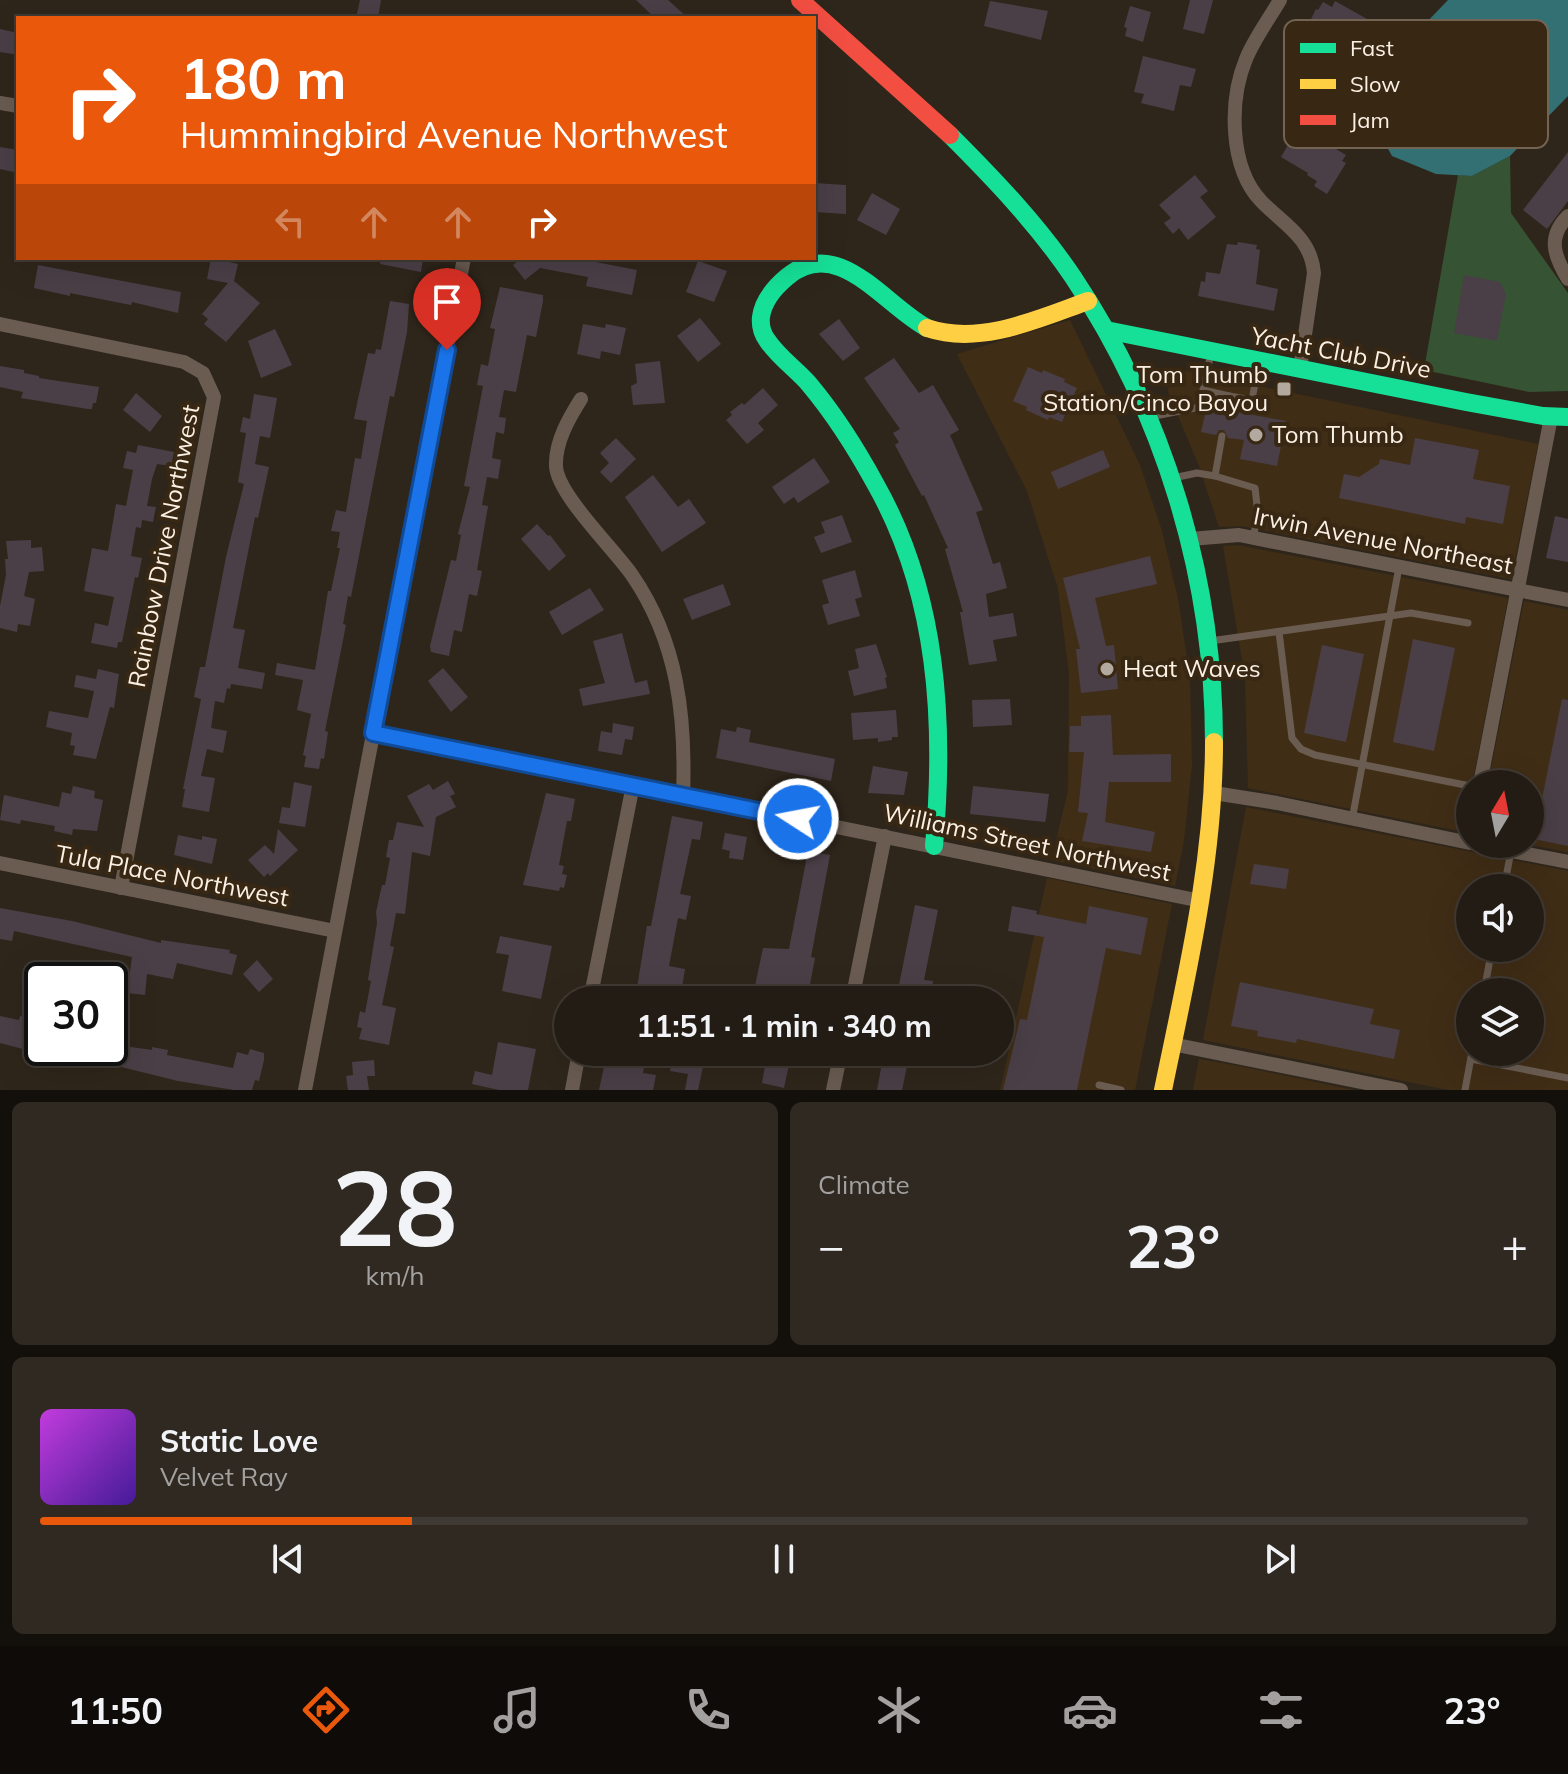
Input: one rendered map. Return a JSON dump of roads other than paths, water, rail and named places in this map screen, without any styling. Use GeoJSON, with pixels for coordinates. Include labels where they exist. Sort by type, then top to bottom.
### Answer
{"type":"FeatureCollection","features":[{"type":"Feature","properties":{"kind":"main road"},"geometry":{"type":"LineString","coordinates":[[800,0],[941,126],[986,170],[1027,217],[1088,301],[1119,352],[1171,478],[1190,539],[1208,641],[1215,724],[1214,793],[1201,901],[1163,1090]]}},
{"type":"Feature","properties":{"kind":"main road"},"geometry":{"type":"LineString","coordinates":[[934,846],[940,757],[938,683],[930,636],[911,566],[885,501],[864,464],[807,382],[768,342],[762,332],[760,315],[789,273],[823,262],[847,269],[916,324],[940,333],[958,334],[998,328],[1030,321],[1088,301]]}},
{"type":"Feature","properties":{"kind":"main road","name":"Yacht Club Drive"},"geometry":{"type":"LineString","coordinates":[[1106,330],[1560,417]]}},
{"type":"Feature","properties":{"kind":"street"},"geometry":{"type":"LineString","coordinates":[[1280,0],[1246,59],[1236,96],[1236,124],[1238,153],[1247,180],[1258,198],[1305,242],[1313,259],[1314,273],[1300,369]]}},
{"type":"Feature","properties":{"kind":"street"},"geometry":{"type":"LineString","coordinates":[[1568,216],[1553,240],[1554,251],[1568,279]]}},
{"type":"Feature","properties":{"kind":"street"},"geometry":{"type":"LineString","coordinates":[[305,1090],[464,260]]}},
{"type":"Feature","properties":{"kind":"street","name":"Rainbow Drive Northwest"},"geometry":{"type":"LineString","coordinates":[[0,324],[184,362],[203,373],[214,397],[121,888]]}},
{"type":"Feature","properties":{"kind":"street"},"geometry":{"type":"LineString","coordinates":[[581,399],[567,421],[556,467],[564,490],[632,575],[663,633],[678,683],[683,715],[683,796]]}},
{"type":"Feature","properties":{"kind":"street"},"geometry":{"type":"LineString","coordinates":[[1483,770],[1517,590],[1560,417]]}},
{"type":"Feature","properties":{"kind":"street","name":"Irwin Avenue Northeast"},"geometry":{"type":"LineString","coordinates":[[1190,539],[1239,535],[1568,600]]}},
{"type":"Feature","properties":{"kind":"street","name":"Williams Street Northwest"},"geometry":{"type":"LineString","coordinates":[[373,733],[1201,901]]}},
{"type":"Feature","properties":{"kind":"street"},"geometry":{"type":"LineString","coordinates":[[593,986],[633,785]]}},
{"type":"Feature","properties":{"kind":"street"},"geometry":{"type":"LineString","coordinates":[[1214,793],[1456,839]]}},
{"type":"Feature","properties":{"kind":"street"},"geometry":{"type":"LineString","coordinates":[[855,986],[885,836]]}},
{"type":"Feature","properties":{"kind":"street"},"geometry":{"type":"LineString","coordinates":[[1544,857],[1568,862]]}},
{"type":"Feature","properties":{"kind":"street","name":"Tula Place Northwest"},"geometry":{"type":"LineString","coordinates":[[0,863],[335,931]]}},
{"type":"Feature","properties":{"kind":"street"},"geometry":{"type":"LineString","coordinates":[[1172,1044],[1401,1090]]}},
{"type":"Feature","properties":{"kind":"street"},"geometry":{"type":"LineString","coordinates":[[572,1090],[576,1066]]}},
{"type":"Feature","properties":{"kind":"street"},"geometry":{"type":"LineString","coordinates":[[833,1090],[838,1066]]}},
{"type":"Feature","properties":{"kind":"lane"},"geometry":{"type":"LineString","coordinates":[[1148,418],[1200,407],[1211,351]]}},
{"type":"Feature","properties":{"kind":"lane"},"geometry":{"type":"LineString","coordinates":[[1203,390],[1252,400],[1259,361]]}},
{"type":"Feature","properties":{"kind":"lane"},"geometry":{"type":"LineString","coordinates":[[1226,410],[1229,396]]}},
{"type":"Feature","properties":{"kind":"lane"},"geometry":{"type":"LineString","coordinates":[[1215,476],[1222,436]]}},
{"type":"Feature","properties":{"kind":"lane"},"geometry":{"type":"LineString","coordinates":[[1171,478],[1197,473],[1255,488],[1258,514],[1253,538]]}},
{"type":"Feature","properties":{"kind":"lane"},"geometry":{"type":"LineString","coordinates":[[1352,820],[1399,567]]}},
{"type":"Feature","properties":{"kind":"lane"},"geometry":{"type":"LineString","coordinates":[[1208,641],[1411,613],[1468,623]]}},
{"type":"Feature","properties":{"kind":"lane"},"geometry":{"type":"LineString","coordinates":[[1279,632],[1292,738],[1301,749],[1315,755],[1456,783]]}},
{"type":"Feature","properties":{"kind":"lane"},"geometry":{"type":"LineString","coordinates":[[1465,1090],[1469,1066]]}},
{"type":"Feature","properties":{"kind":"lane"},"geometry":{"type":"LineString","coordinates":[[1515,1066],[1568,1078]]}},
{"type":"Feature","properties":{"kind":"lane"},"geometry":{"type":"LineString","coordinates":[[1099,1085],[1121,1090]]}},
{"type":"Feature","properties":{"kind":"water"},"geometry":{"type":"Polygon","coordinates":[[[1448,0],[1568,0],[1568,96],[1548,117],[1548,20],[1429,20],[1448,0]]]}},
{"type":"Feature","properties":{"kind":"water"},"geometry":{"type":"Polygon","coordinates":[[[1388,148],[1518,148],[1510,156],[1472,176],[1436,174],[1392,156],[1388,148]]]}},
{"type":"Feature","properties":{"kind":"place","name":"Tom Thumb Station/Cinco Bayou"},"geometry":{"type":"Point","coordinates":[1284,389]}},
{"type":"Feature","properties":{"kind":"place","name":"Tom Thumb"},"geometry":{"type":"Point","coordinates":[1256,435]}},
{"type":"Feature","properties":{"kind":"place","name":"Heat Waves"},"geometry":{"type":"Point","coordinates":[1107,669]}}]}
